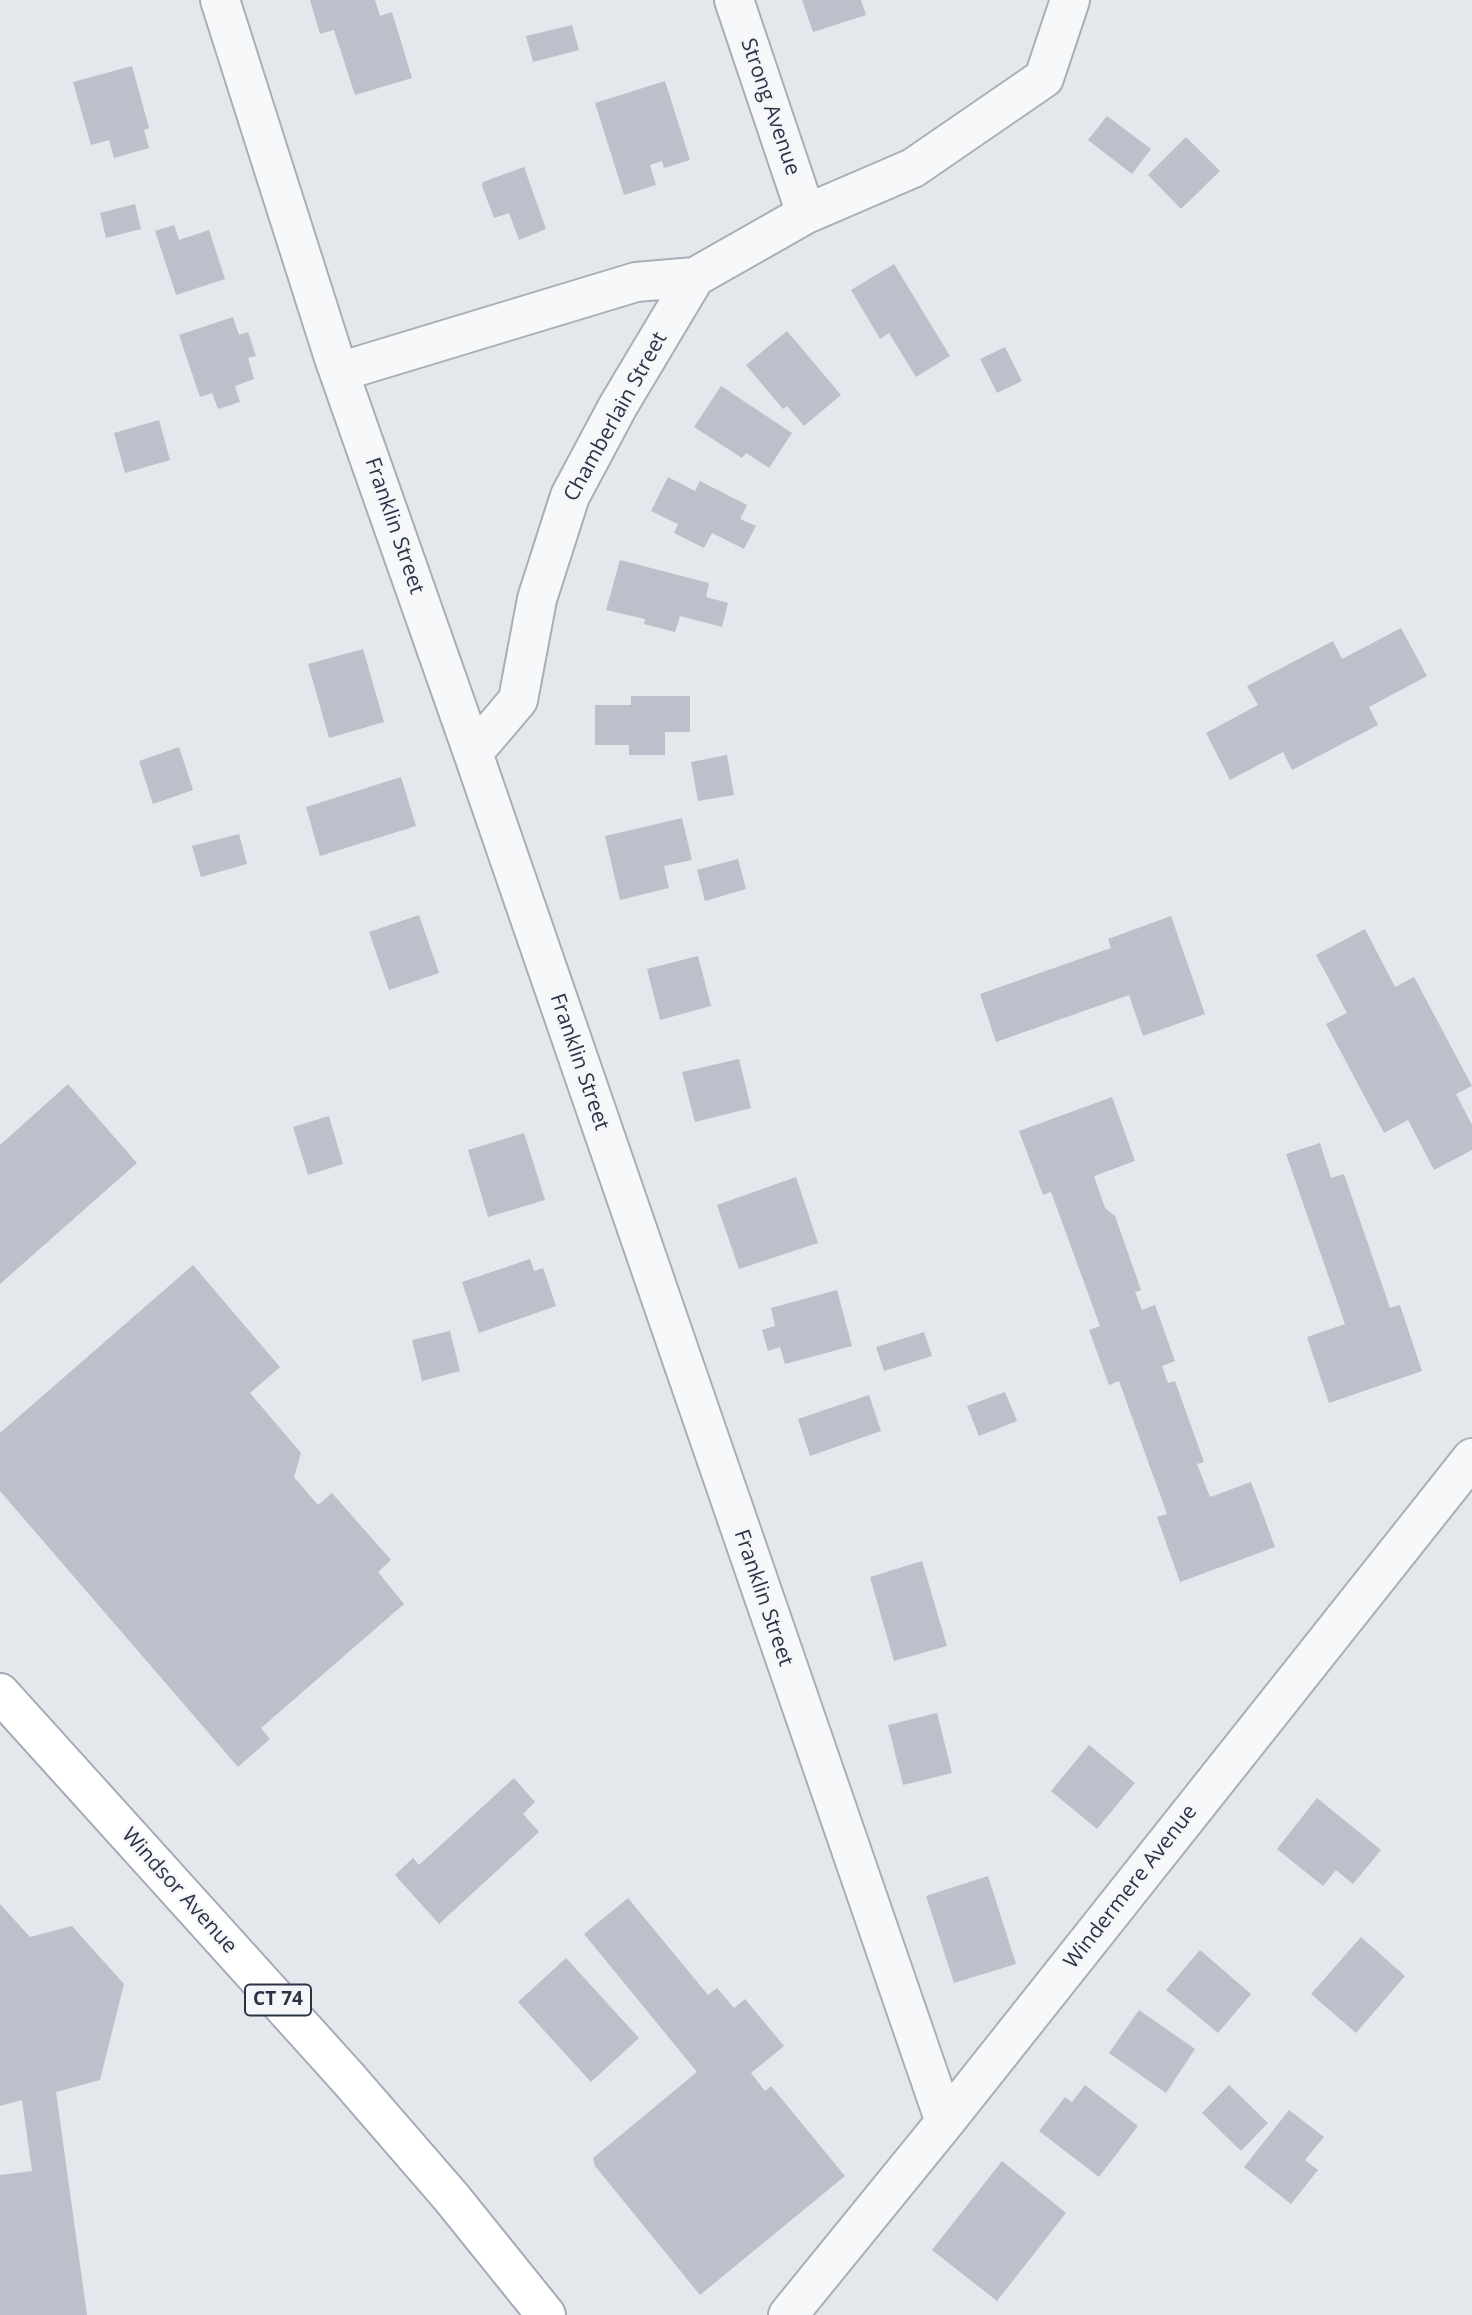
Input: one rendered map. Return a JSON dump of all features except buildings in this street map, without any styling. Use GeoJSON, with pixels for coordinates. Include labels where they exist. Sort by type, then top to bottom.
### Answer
{"type":"FeatureCollection","features":[{"type":"Feature","properties":{"kind":"main road","name":"Windsor Avenue"},"geometry":{"type":"LineString","coordinates":[[0,1693],[347,2077],[451,2197],[546,2315]]}},
{"type":"Feature","properties":{"kind":"street","name":"Franklin Street"},"geometry":{"type":"LineString","coordinates":[[220,0],[339,372],[473,752],[945,2122]]}},
{"type":"Feature","properties":{"kind":"street","name":"Strong Avenue"},"geometry":{"type":"LineString","coordinates":[[734,0],[806,214]]}},
{"type":"Feature","properties":{"kind":"street"},"geometry":{"type":"LineString","coordinates":[[339,372],[636,282],[695,276],[806,214],[913,168],[1044,78],[1070,0]]}},
{"type":"Feature","properties":{"kind":"street","name":"Chamberlain Street"},"geometry":{"type":"LineString","coordinates":[[473,752],[518,700],[537,599],[570,496],[618,406],[695,276]]}},
{"type":"Feature","properties":{"kind":"street","name":"Windermere Avenue"},"geometry":{"type":"LineString","coordinates":[[788,2315],[945,2122],[1472,1458]]}}]}
